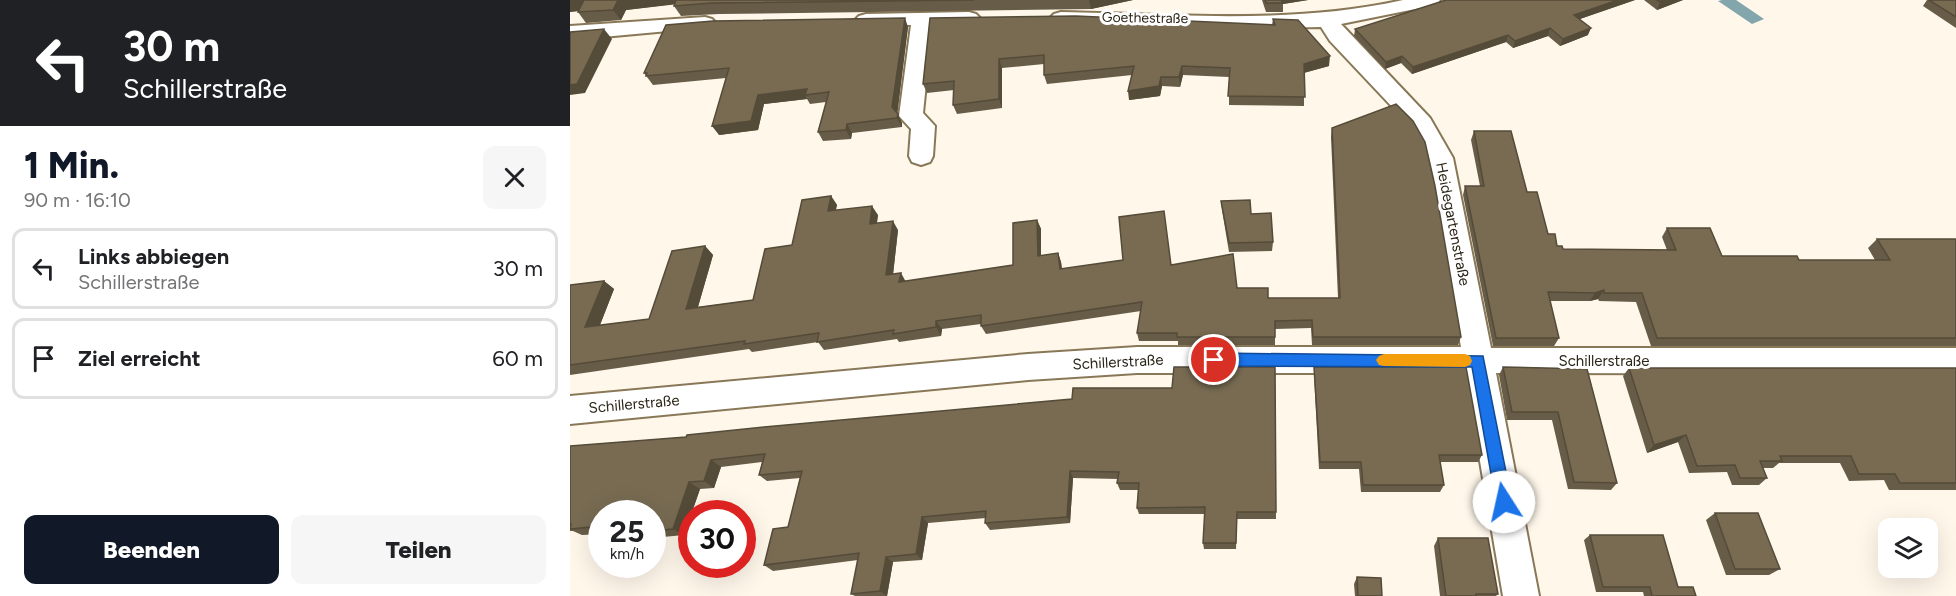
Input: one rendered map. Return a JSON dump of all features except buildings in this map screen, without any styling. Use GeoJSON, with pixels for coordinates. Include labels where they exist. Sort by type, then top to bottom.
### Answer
{"type":"FeatureCollection","features":[{"type":"Feature","properties":{"kind":"street","name":"Goethestraße"},"geometry":{"type":"LineString","coordinates":[[1040,18],[1122,17],[1271,22],[1328,20],[1364,15],[1430,0]]}},
{"type":"Feature","properties":{"kind":"street"},"geometry":{"type":"LineString","coordinates":[[850,20],[993,18]]}},
{"type":"Feature","properties":{"kind":"street"},"geometry":{"type":"LineString","coordinates":[[921,156],[923,126],[910,116],[922,19]]}},
{"type":"Feature","properties":{"kind":"street","name":"Heidegartenstraße"},"geometry":{"type":"LineString","coordinates":[[1328,20],[1338,36],[1422,124],[1437,149],[1445,174],[1521,596]]}},
{"type":"Feature","properties":{"kind":"street"},"geometry":{"type":"LineString","coordinates":[[570,33],[731,22]]}},
{"type":"Feature","properties":{"kind":"street","name":"Schillerstraße"},"geometry":{"type":"LineString","coordinates":[[570,410],[1028,367],[1137,360],[1956,360]]}},
{"type":"Feature","properties":{"kind":"water"},"geometry":{"type":"Polygon","coordinates":[[[1736,0],[1764,19],[1752,24],[1718,1],[1736,0]]]}},
{"type":"Feature","properties":{"kind":"slow traffic"},"geometry":{"type":"LineString","coordinates":[[1384,360],[1465,361]]}},
{"type":"Feature","properties":{"kind":"route"},"geometry":{"type":"LineString","coordinates":[[1214,360],[1478,361],[1504,502]]}}]}
